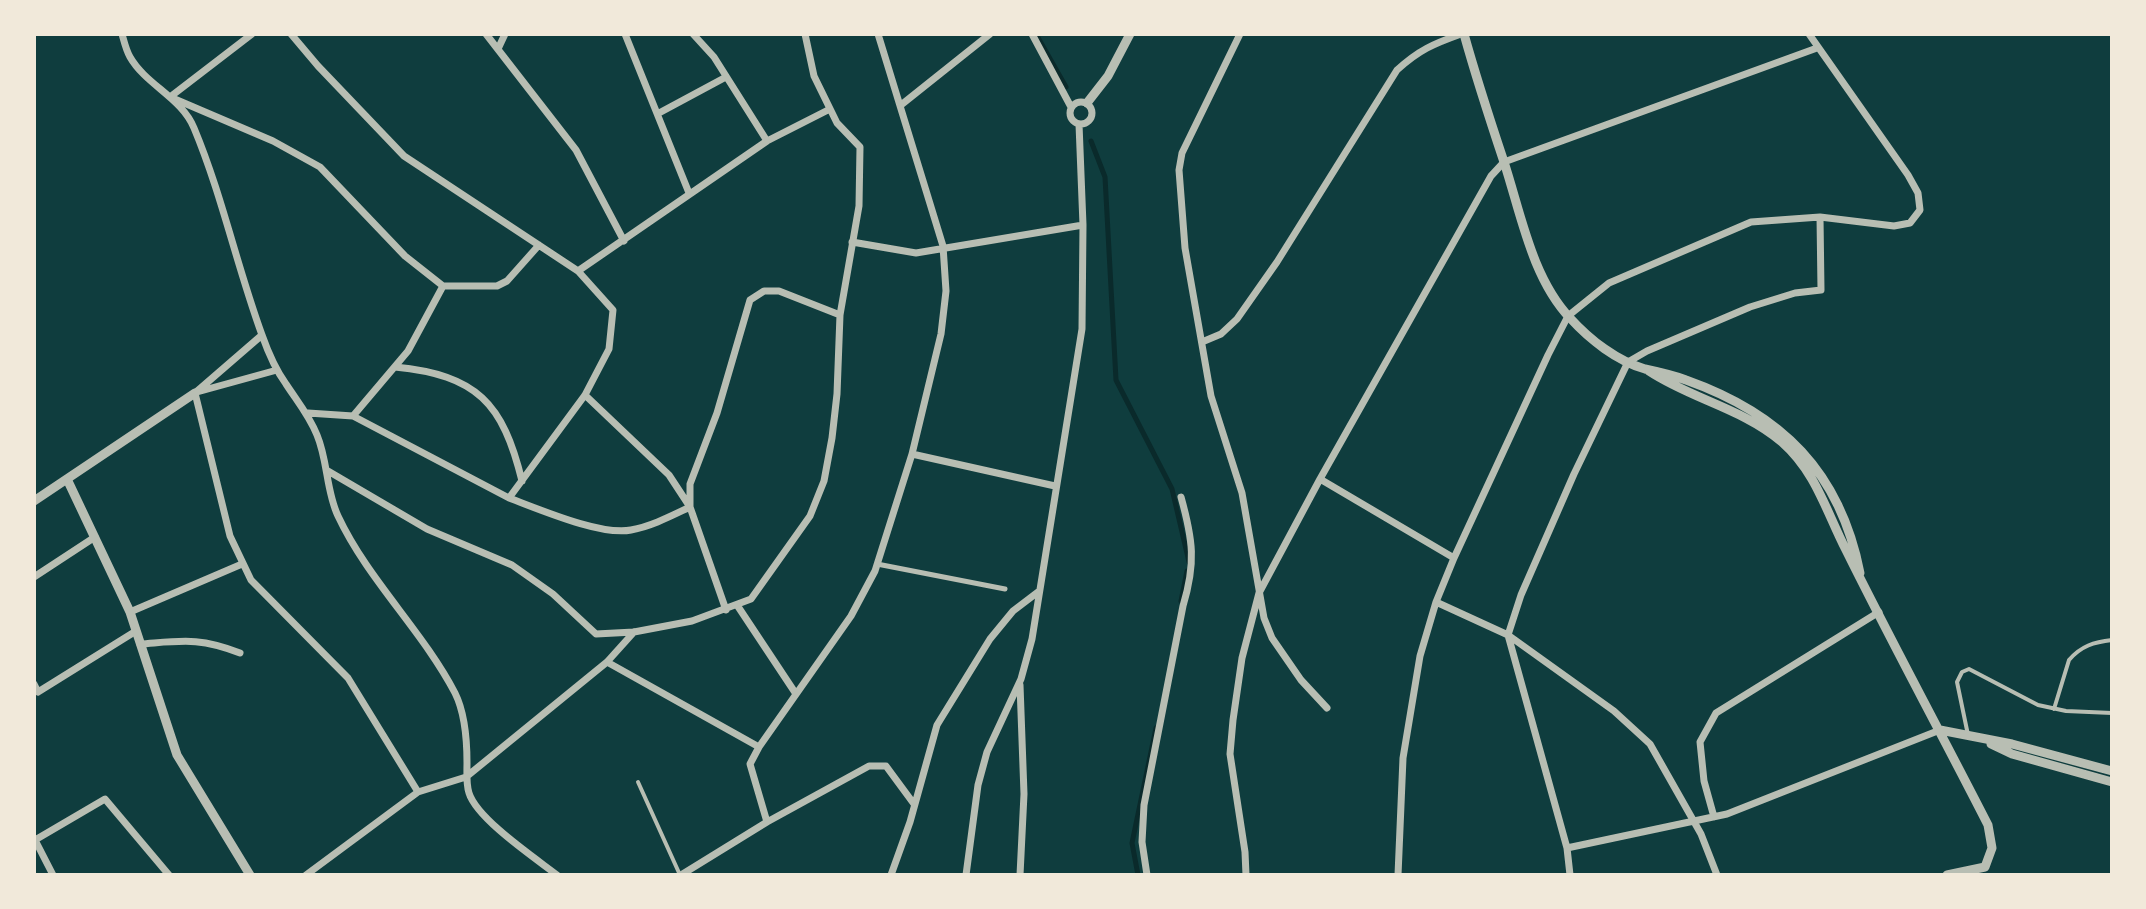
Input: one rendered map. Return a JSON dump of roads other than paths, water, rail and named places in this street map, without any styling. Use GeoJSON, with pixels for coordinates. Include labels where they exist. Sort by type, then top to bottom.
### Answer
{"type":"FeatureCollection","features":[{"type":"Feature","properties":{"kind":"street"},"geometry":{"type":"LineString","coordinates":[[122,34],[129,56],[186,113],[193,125],[262,335],[277,370],[308,413],[328,471],[333,506],[340,521],[382,588],[437,662],[457,697],[464,721],[469,794],[501,832],[557,875]]}},
{"type":"Feature","properties":{"kind":"street"},"geometry":{"type":"LineString","coordinates":[[170,97],[252,34]]}},
{"type":"Feature","properties":{"kind":"street"},"geometry":{"type":"LineString","coordinates":[[291,34],[404,156],[578,271],[613,310],[609,349],[585,395],[509,498]]}},
{"type":"Feature","properties":{"kind":"street"},"geometry":{"type":"LineString","coordinates":[[486,34],[576,150],[624,241]]}},
{"type":"Feature","properties":{"kind":"street"},"geometry":{"type":"LineString","coordinates":[[498,49],[505,34]]}},
{"type":"Feature","properties":{"kind":"street"},"geometry":{"type":"LineString","coordinates":[[625,34],[689,193]]}},
{"type":"Feature","properties":{"kind":"street"},"geometry":{"type":"LineString","coordinates":[[693,34],[714,57],[767,141]]}},
{"type":"Feature","properties":{"kind":"street"},"geometry":{"type":"LineString","coordinates":[[328,471],[427,529],[512,565],[553,594],[596,634],[634,632],[692,621],[751,599],[810,516],[824,481],[837,394],[840,315],[859,206],[860,147],[837,123],[830,109],[814,76],[805,34]]}},
{"type":"Feature","properties":{"kind":"street"},"geometry":{"type":"LineString","coordinates":[[767,822],[750,764],[851,616],[877,564],[912,454],[941,334],[946,291],[943,246],[878,34]]}},
{"type":"Feature","properties":{"kind":"street"},"geometry":{"type":"LineString","coordinates":[[901,105],[990,34]]}},
{"type":"Feature","properties":{"kind":"street"},"geometry":{"type":"LineString","coordinates":[[1032,34],[1071,107],[1070,118],[1079,124],[1087,123],[1092,109],[1087,103],[1076,102],[1071,107]]}},
{"type":"Feature","properties":{"kind":"street"},"geometry":{"type":"LineString","coordinates":[[1087,103],[1108,76],[1130,34]]}},
{"type":"Feature","properties":{"kind":"street"},"geometry":{"type":"LineString","coordinates":[[1240,34],[1182,153],[1179,170],[1185,248],[1211,396],[1242,493],[1264,618],[1272,638],[1301,680],[1327,708]]}},
{"type":"Feature","properties":{"kind":"street"},"geometry":{"type":"LineString","coordinates":[[1202,342],[1221,334],[1237,319],[1277,262],[1397,70],[1431,44],[1463,34],[1529,239],[1549,290],[1568,316],[1595,341],[1628,362],[1665,372],[1746,407],[1789,437],[1815,465],[1830,491],[1854,547],[1860,573],[1988,825],[1992,848],[1985,867],[1947,875]]}},
{"type":"Feature","properties":{"kind":"street"},"geometry":{"type":"LineString","coordinates":[[1398,875],[1407,730],[1420,656],[1436,602],[1568,316],[1609,283],[1751,222],[1820,217],[1894,226],[1910,223],[1920,210],[1918,193],[1908,175],[1809,34]]}},
{"type":"Feature","properties":{"kind":"street"},"geometry":{"type":"LineString","coordinates":[[1246,875],[1230,754],[1242,658],[1259,593],[1491,176],[1504,162],[1817,48]]}},
{"type":"Feature","properties":{"kind":"street"},"geometry":{"type":"LineString","coordinates":[[659,113],[726,77]]}},
{"type":"Feature","properties":{"kind":"street"},"geometry":{"type":"LineString","coordinates":[[170,97],[273,141],[320,167],[405,256],[443,286],[497,286],[507,281],[539,245]]}},
{"type":"Feature","properties":{"kind":"street"},"geometry":{"type":"LineString","coordinates":[[578,271],[767,141],[830,109]]}},
{"type":"Feature","properties":{"kind":"street"},"geometry":{"type":"LineString","coordinates":[[966,875],[978,785],[987,752],[1021,679],[1032,639],[1082,329],[1083,225],[1079,124]]}},
{"type":"Feature","properties":{"kind":"street"},"geometry":{"type":"LineString","coordinates":[[1570,875],[1567,848],[1508,635],[1521,595],[1628,362],[1750,307],[1795,293],[1821,290],[1820,217]]}},
{"type":"Feature","properties":{"kind":"street"},"geometry":{"type":"LineString","coordinates":[[852,242],[916,253],[943,246],[1083,225]]}},
{"type":"Feature","properties":{"kind":"street"},"geometry":{"type":"LineString","coordinates":[[353,416],[408,351],[443,286]]}},
{"type":"Feature","properties":{"kind":"street"},"geometry":{"type":"LineString","coordinates":[[690,507],[690,484],[717,413],[750,300],[764,291],[779,291],[840,315]]}},
{"type":"Feature","properties":{"kind":"street"},"geometry":{"type":"LineString","coordinates":[[34,501],[195,393],[262,335]]}},
{"type":"Feature","properties":{"kind":"street"},"geometry":{"type":"LineString","coordinates":[[395,367],[434,373],[472,388],[503,422],[513,444],[522,481]]}},
{"type":"Feature","properties":{"kind":"street"},"geometry":{"type":"LineString","coordinates":[[195,393],[277,370]]}},
{"type":"Feature","properties":{"kind":"street"},"geometry":{"type":"LineString","coordinates":[[195,393],[230,536],[242,564],[251,580],[348,678],[418,792]]}},
{"type":"Feature","properties":{"kind":"street"},"geometry":{"type":"LineString","coordinates":[[585,395],[669,475],[690,507],[726,610]]}},
{"type":"Feature","properties":{"kind":"street"},"geometry":{"type":"LineString","coordinates":[[308,413],[353,416],[509,498],[587,525],[628,531],[665,520],[690,507]]}},
{"type":"Feature","properties":{"kind":"street"},"geometry":{"type":"LineString","coordinates":[[912,454],[1055,486]]}},
{"type":"Feature","properties":{"kind":"street"},"geometry":{"type":"LineString","coordinates":[[67,479],[130,612],[177,755],[250,875]]}},
{"type":"Feature","properties":{"kind":"street"},"geometry":{"type":"LineString","coordinates":[[1320,479],[1454,558]]}},
{"type":"Feature","properties":{"kind":"street"},"geometry":{"type":"LineString","coordinates":[[1147,875],[1142,842],[1144,805],[1183,606],[1192,577],[1192,535],[1181,497]]}},
{"type":"Feature","properties":{"kind":"street"},"geometry":{"type":"LineString","coordinates":[[34,577],[95,537]]}},
{"type":"Feature","properties":{"kind":"street"},"geometry":{"type":"LineString","coordinates":[[130,612],[242,564]]}},
{"type":"Feature","properties":{"kind":"street"},"geometry":{"type":"LineString","coordinates":[[877,564],[1005,589]]}},
{"type":"Feature","properties":{"kind":"street"},"geometry":{"type":"LineString","coordinates":[[891,875],[937,725],[990,639],[1013,611],[1039,592]]}},
{"type":"Feature","properties":{"kind":"street"},"geometry":{"type":"LineString","coordinates":[[1436,602],[1508,635],[1636,728],[1659,758],[1701,834],[1717,875]]}},
{"type":"Feature","properties":{"kind":"street"},"geometry":{"type":"LineString","coordinates":[[737,605],[796,694]]}},
{"type":"Feature","properties":{"kind":"street"},"geometry":{"type":"LineString","coordinates":[[1714,817],[1704,781],[1700,742],[1716,713],[1879,612]]}},
{"type":"Feature","properties":{"kind":"street"},"geometry":{"type":"LineString","coordinates":[[34,684],[38,692],[136,631]]}},
{"type":"Feature","properties":{"kind":"street"},"geometry":{"type":"LineString","coordinates":[[306,875],[418,792],[466,777],[607,662],[634,632]]}},
{"type":"Feature","properties":{"kind":"street"},"geometry":{"type":"LineString","coordinates":[[140,644],[192,640],[212,642],[240,653]]}},
{"type":"Feature","properties":{"kind":"street"},"geometry":{"type":"LineString","coordinates":[[607,662],[759,747]]}},
{"type":"Feature","properties":{"kind":"street"},"geometry":{"type":"LineString","coordinates":[[1020,875],[1024,794],[1019,699],[1021,679]]}},
{"type":"Feature","properties":{"kind":"street"},"geometry":{"type":"LineString","coordinates":[[1567,848],[1727,814],[1940,730],[2012,744],[2112,771]]}},
{"type":"Feature","properties":{"kind":"street"},"geometry":{"type":"LineString","coordinates":[[1981,740],[2012,754],[2112,782]]}},
{"type":"Feature","properties":{"kind":"street"},"geometry":{"type":"LineString","coordinates":[[680,875],[767,822],[869,766],[886,766],[914,804]]}},
{"type":"Feature","properties":{"kind":"street"},"geometry":{"type":"LineString","coordinates":[[53,875],[35,838],[105,799],[169,875]]}},
{"type":"Feature","properties":{"kind":"lane"},"geometry":{"type":"LineString","coordinates":[[2054,709],[2069,660],[2089,644],[2112,640]]}},
{"type":"Feature","properties":{"kind":"lane"},"geometry":{"type":"LineString","coordinates":[[1968,737],[1957,682],[1965,670],[1974,669],[2038,705],[2112,713]]}},
{"type":"Feature","properties":{"kind":"lane"},"geometry":{"type":"LineString","coordinates":[[638,782],[680,875]]}},
{"type":"Feature","properties":{"kind":"waterway"},"geometry":{"type":"LineString","coordinates":[[1036,34],[1066,87]]}},
{"type":"Feature","properties":{"kind":"waterway"},"geometry":{"type":"LineString","coordinates":[[1091,141],[1105,177],[1116,380],[1172,489],[1189,562]]}},
{"type":"Feature","properties":{"kind":"waterway"},"geometry":{"type":"LineString","coordinates":[[1181,601],[1187,571]]}},
{"type":"Feature","properties":{"kind":"waterway"},"geometry":{"type":"LineString","coordinates":[[1138,875],[1132,843],[1156,728]]}}]}
